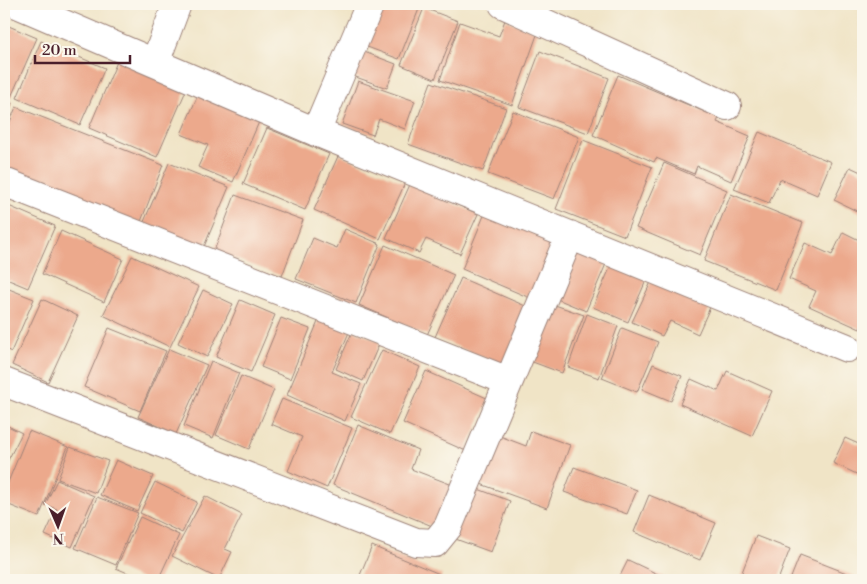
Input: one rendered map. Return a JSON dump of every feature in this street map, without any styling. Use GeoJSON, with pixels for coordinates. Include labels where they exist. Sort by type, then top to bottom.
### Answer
{"type":"FeatureCollection","features":[{"type":"Feature","properties":{"kind":"street"},"geometry":{"type":"LineString","coordinates":[[17,4],[66,13],[155,63],[316,132],[847,348]]}},
{"type":"Feature","properties":{"kind":"street"},"geometry":{"type":"LineString","coordinates":[[155,63],[177,4]]}},
{"type":"Feature","properties":{"kind":"street"},"geometry":{"type":"LineString","coordinates":[[316,132],[370,4]]}},
{"type":"Feature","properties":{"kind":"street"},"geometry":{"type":"LineString","coordinates":[[503,4],[727,106]]}},
{"type":"Feature","properties":{"kind":"street"},"geometry":{"type":"LineString","coordinates":[[4,182],[508,381]]}},
{"type":"Feature","properties":{"kind":"street"},"geometry":{"type":"LineString","coordinates":[[4,382],[416,542],[435,543],[448,527],[570,235]]}},
{"type":"Feature","properties":{"kind":"building"},"geometry":{"type":"Polygon","coordinates":[[[378,4],[421,4],[399,59],[362,45],[378,4]]]}},
{"type":"Feature","properties":{"kind":"building"},"geometry":{"type":"Polygon","coordinates":[[[424,8],[458,21],[435,79],[401,65],[424,8]]]}},
{"type":"Feature","properties":{"kind":"building"},"geometry":{"type":"Polygon","coordinates":[[[505,20],[538,32],[512,105],[440,80],[460,22],[499,36],[505,20]]]}},
{"type":"Feature","properties":{"kind":"building"},"geometry":{"type":"Polygon","coordinates":[[[4,24],[37,38],[11,97],[4,94],[4,24]]]}},
{"type":"Feature","properties":{"kind":"building"},"geometry":{"type":"Polygon","coordinates":[[[41,41],[105,68],[80,125],[17,98],[41,41]]]}},
{"type":"Feature","properties":{"kind":"building"},"geometry":{"type":"Polygon","coordinates":[[[359,50],[396,64],[387,88],[350,75],[359,50]]]}},
{"type":"Feature","properties":{"kind":"building"},"geometry":{"type":"Polygon","coordinates":[[[540,51],[609,78],[588,133],[519,107],[540,51]]]}},
{"type":"Feature","properties":{"kind":"building"},"geometry":{"type":"Polygon","coordinates":[[[119,57],[188,86],[157,157],[89,128],[119,57]]]}},
{"type":"Feature","properties":{"kind":"building"},"geometry":{"type":"Polygon","coordinates":[[[618,75],[719,118],[717,122],[750,136],[731,181],[697,166],[694,174],[656,158],[654,162],[593,135],[618,75]]]}},
{"type":"Feature","properties":{"kind":"building"},"geometry":{"type":"Polygon","coordinates":[[[358,81],[415,101],[405,129],[379,119],[373,135],[342,124],[358,81]]]}},
{"type":"Feature","properties":{"kind":"building"},"geometry":{"type":"Polygon","coordinates":[[[431,82],[506,108],[483,171],[408,144],[431,82]]]}},
{"type":"Feature","properties":{"kind":"building"},"geometry":{"type":"Polygon","coordinates":[[[198,95],[262,115],[233,182],[198,167],[208,145],[181,134],[198,95]]]}},
{"type":"Feature","properties":{"kind":"building"},"geometry":{"type":"Polygon","coordinates":[[[4,100],[12,103],[4,124],[4,100]]]}},
{"type":"Feature","properties":{"kind":"building"},"geometry":{"type":"Polygon","coordinates":[[[16,107],[163,165],[140,224],[4,170],[4,136],[16,107]]]}},
{"type":"Feature","properties":{"kind":"building"},"geometry":{"type":"Polygon","coordinates":[[[513,111],[579,137],[554,199],[488,174],[513,111]]]}},
{"type":"Feature","properties":{"kind":"building"},"geometry":{"type":"Polygon","coordinates":[[[267,128],[329,154],[305,210],[243,184],[267,128]]]}},
{"type":"Feature","properties":{"kind":"building"},"geometry":{"type":"Polygon","coordinates":[[[759,132],[831,162],[817,195],[780,179],[769,203],[734,189],[759,132]]]}},
{"type":"Feature","properties":{"kind":"building"},"geometry":{"type":"Polygon","coordinates":[[[583,140],[652,167],[625,236],[556,209],[583,140]]]}},
{"type":"Feature","properties":{"kind":"building"},"geometry":{"type":"Polygon","coordinates":[[[339,154],[405,183],[380,239],[314,210],[339,154]]]}},
{"type":"Feature","properties":{"kind":"building"},"geometry":{"type":"Polygon","coordinates":[[[169,163],[229,187],[203,249],[143,224],[169,163]]]}},
{"type":"Feature","properties":{"kind":"building"},"geometry":{"type":"Polygon","coordinates":[[[664,163],[727,190],[700,255],[636,228],[664,163]]]}},
{"type":"Feature","properties":{"kind":"building"},"geometry":{"type":"Polygon","coordinates":[[[850,167],[863,173],[863,214],[834,200],[850,167]]]}},
{"type":"Feature","properties":{"kind":"building"},"geometry":{"type":"Polygon","coordinates":[[[412,180],[444,199],[478,214],[460,254],[426,239],[419,253],[386,238],[412,180]]]}},
{"type":"Feature","properties":{"kind":"building"},"geometry":{"type":"Polygon","coordinates":[[[731,194],[803,223],[776,290],[704,261],[731,194]]]}},
{"type":"Feature","properties":{"kind":"building"},"geometry":{"type":"Polygon","coordinates":[[[235,195],[303,220],[282,276],[214,251],[235,195]]]}},
{"type":"Feature","properties":{"kind":"building"},"geometry":{"type":"Polygon","coordinates":[[[4,204],[55,226],[28,288],[4,278],[4,204]]]}},
{"type":"Feature","properties":{"kind":"building"},"geometry":{"type":"Polygon","coordinates":[[[485,213],[561,245],[537,301],[462,269],[485,213]]]}},
{"type":"Feature","properties":{"kind":"building"},"geometry":{"type":"Polygon","coordinates":[[[345,229],[380,244],[356,303],[296,279],[313,238],[337,248],[345,229]]]}},
{"type":"Feature","properties":{"kind":"building"},"geometry":{"type":"Polygon","coordinates":[[[61,231],[123,259],[104,302],[42,274],[61,231]]]}},
{"type":"Feature","properties":{"kind":"building"},"geometry":{"type":"Polygon","coordinates":[[[843,232],[863,242],[863,322],[860,329],[809,306],[816,291],[789,279],[805,243],[832,255],[843,232]]]}},
{"type":"Feature","properties":{"kind":"building"},"geometry":{"type":"Polygon","coordinates":[[[385,245],[454,275],[427,335],[359,305],[385,245]]]}},
{"type":"Feature","properties":{"kind":"building"},"geometry":{"type":"Polygon","coordinates":[[[570,248],[606,264],[586,311],[550,296],[570,248]]]}},
{"type":"Feature","properties":{"kind":"building"},"geometry":{"type":"Polygon","coordinates":[[[132,256],[199,287],[170,347],[103,315],[132,256]]]}},
{"type":"Feature","properties":{"kind":"building"},"geometry":{"type":"Polygon","coordinates":[[[613,261],[648,276],[628,322],[593,307],[613,261]]]}},
{"type":"Feature","properties":{"kind":"building"},"geometry":{"type":"Polygon","coordinates":[[[461,278],[530,308],[505,367],[435,337],[461,278]]]}},
{"type":"Feature","properties":{"kind":"building"},"geometry":{"type":"Polygon","coordinates":[[[653,278],[711,305],[698,334],[670,321],[662,336],[632,322],[653,278]]]}},
{"type":"Feature","properties":{"kind":"building"},"geometry":{"type":"Polygon","coordinates":[[[4,287],[34,299],[11,352],[4,348],[4,287]]]}},
{"type":"Feature","properties":{"kind":"building"},"geometry":{"type":"Polygon","coordinates":[[[203,290],[233,304],[207,357],[178,343],[203,290]]]}},
{"type":"Feature","properties":{"kind":"building"},"geometry":{"type":"Polygon","coordinates":[[[42,299],[78,316],[48,382],[12,365],[42,299]]]}},
{"type":"Feature","properties":{"kind":"building"},"geometry":{"type":"Polygon","coordinates":[[[240,300],[275,315],[251,372],[216,357],[240,300]]]}},
{"type":"Feature","properties":{"kind":"building"},"geometry":{"type":"Polygon","coordinates":[[[552,304],[584,315],[562,373],[530,361],[552,304]]]}},
{"type":"Feature","properties":{"kind":"building"},"geometry":{"type":"Polygon","coordinates":[[[587,314],[618,326],[599,378],[568,367],[587,314]]]}},
{"type":"Feature","properties":{"kind":"building"},"geometry":{"type":"Polygon","coordinates":[[[320,317],[350,330],[332,372],[361,384],[345,421],[287,395],[320,317]]]}},
{"type":"Feature","properties":{"kind":"building"},"geometry":{"type":"Polygon","coordinates":[[[281,318],[310,329],[290,379],[261,367],[281,318]]]}},
{"type":"Feature","properties":{"kind":"building"},"geometry":{"type":"Polygon","coordinates":[[[109,328],[166,351],[140,411],[84,387],[109,328]]]}},
{"type":"Feature","properties":{"kind":"building"},"geometry":{"type":"Polygon","coordinates":[[[622,328],[658,342],[637,392],[602,378],[622,328]]]}},
{"type":"Feature","properties":{"kind":"building"},"geometry":{"type":"Polygon","coordinates":[[[353,330],[380,342],[363,381],[336,369],[353,330]]]}},
{"type":"Feature","properties":{"kind":"building"},"geometry":{"type":"Polygon","coordinates":[[[169,349],[207,365],[176,434],[138,417],[169,349]]]}},
{"type":"Feature","properties":{"kind":"building"},"geometry":{"type":"Polygon","coordinates":[[[382,350],[420,367],[390,434],[351,417],[382,350]]]}},
{"type":"Feature","properties":{"kind":"building"},"geometry":{"type":"Polygon","coordinates":[[[211,361],[239,373],[213,438],[184,426],[211,361]]]}},
{"type":"Feature","properties":{"kind":"building"},"geometry":{"type":"Polygon","coordinates":[[[653,364],[682,376],[671,401],[642,389],[653,364]]]}},
{"type":"Feature","properties":{"kind":"building"},"geometry":{"type":"Polygon","coordinates":[[[426,371],[489,399],[466,451],[403,423],[426,371]]]}},
{"type":"Feature","properties":{"kind":"building"},"geometry":{"type":"Polygon","coordinates":[[[727,371],[772,391],[752,436],[680,404],[691,379],[718,391],[727,371]]]}},
{"type":"Feature","properties":{"kind":"building"},"geometry":{"type":"Polygon","coordinates":[[[241,376],[274,390],[249,449],[216,435],[241,376]]]}},
{"type":"Feature","properties":{"kind":"building"},"geometry":{"type":"Polygon","coordinates":[[[282,399],[352,428],[327,488],[288,471],[302,437],[271,424],[282,399]]]}},
{"type":"Feature","properties":{"kind":"building"},"geometry":{"type":"Polygon","coordinates":[[[4,424],[22,433],[4,468],[4,424]]]}},
{"type":"Feature","properties":{"kind":"building"},"geometry":{"type":"Polygon","coordinates":[[[358,425],[418,450],[411,469],[455,486],[437,528],[333,485],[358,425]]]}},
{"type":"Feature","properties":{"kind":"building"},"geometry":{"type":"Polygon","coordinates":[[[29,431],[68,447],[39,517],[4,503],[4,492],[29,431]]]}},
{"type":"Feature","properties":{"kind":"building"},"geometry":{"type":"Polygon","coordinates":[[[531,431],[570,445],[547,508],[475,482],[492,433],[526,446],[531,431]]]}},
{"type":"Feature","properties":{"kind":"building"},"geometry":{"type":"Polygon","coordinates":[[[845,438],[863,446],[863,477],[833,463],[845,438]]]}},
{"type":"Feature","properties":{"kind":"building"},"geometry":{"type":"Polygon","coordinates":[[[70,447],[108,461],[96,493],[58,479],[70,447]]]}},
{"type":"Feature","properties":{"kind":"building"},"geometry":{"type":"Polygon","coordinates":[[[116,460],[153,476],[137,511],[100,495],[116,460]]]}},
{"type":"Feature","properties":{"kind":"building"},"geometry":{"type":"Polygon","coordinates":[[[574,467],[637,490],[627,514],[564,492],[574,467]]]}},
{"type":"Feature","properties":{"kind":"building"},"geometry":{"type":"Polygon","coordinates":[[[57,480],[94,496],[72,547],[45,535],[57,509],[45,505],[57,480]]]}},
{"type":"Feature","properties":{"kind":"building"},"geometry":{"type":"Polygon","coordinates":[[[155,482],[197,502],[182,533],[140,513],[155,482]]]}},
{"type":"Feature","properties":{"kind":"building"},"geometry":{"type":"Polygon","coordinates":[[[470,486],[510,501],[491,552],[450,537],[470,486]]]}},
{"type":"Feature","properties":{"kind":"building"},"geometry":{"type":"Polygon","coordinates":[[[649,495],[716,523],[700,560],[634,532],[649,495]]]}},
{"type":"Feature","properties":{"kind":"building"},"geometry":{"type":"Polygon","coordinates":[[[205,496],[242,515],[225,549],[232,552],[219,579],[172,556],[205,496]]]}},
{"type":"Feature","properties":{"kind":"building"},"geometry":{"type":"Polygon","coordinates":[[[97,497],[138,513],[116,565],[75,548],[97,497]]]}},
{"type":"Feature","properties":{"kind":"building"},"geometry":{"type":"Polygon","coordinates":[[[140,517],[179,535],[158,580],[144,580],[116,568],[140,517]]]}},
{"type":"Feature","properties":{"kind":"building"},"geometry":{"type":"Polygon","coordinates":[[[756,536],[790,549],[778,580],[739,580],[756,536]]]}},
{"type":"Feature","properties":{"kind":"building"},"geometry":{"type":"Polygon","coordinates":[[[372,546],[442,575],[439,580],[358,580],[372,546]]]}},
{"type":"Feature","properties":{"kind":"building"},"geometry":{"type":"Polygon","coordinates":[[[800,555],[862,579],[790,580],[800,555]]]}},
{"type":"Feature","properties":{"kind":"building"},"geometry":{"type":"Polygon","coordinates":[[[628,560],[670,580],[618,580],[628,560]]]}}]}
